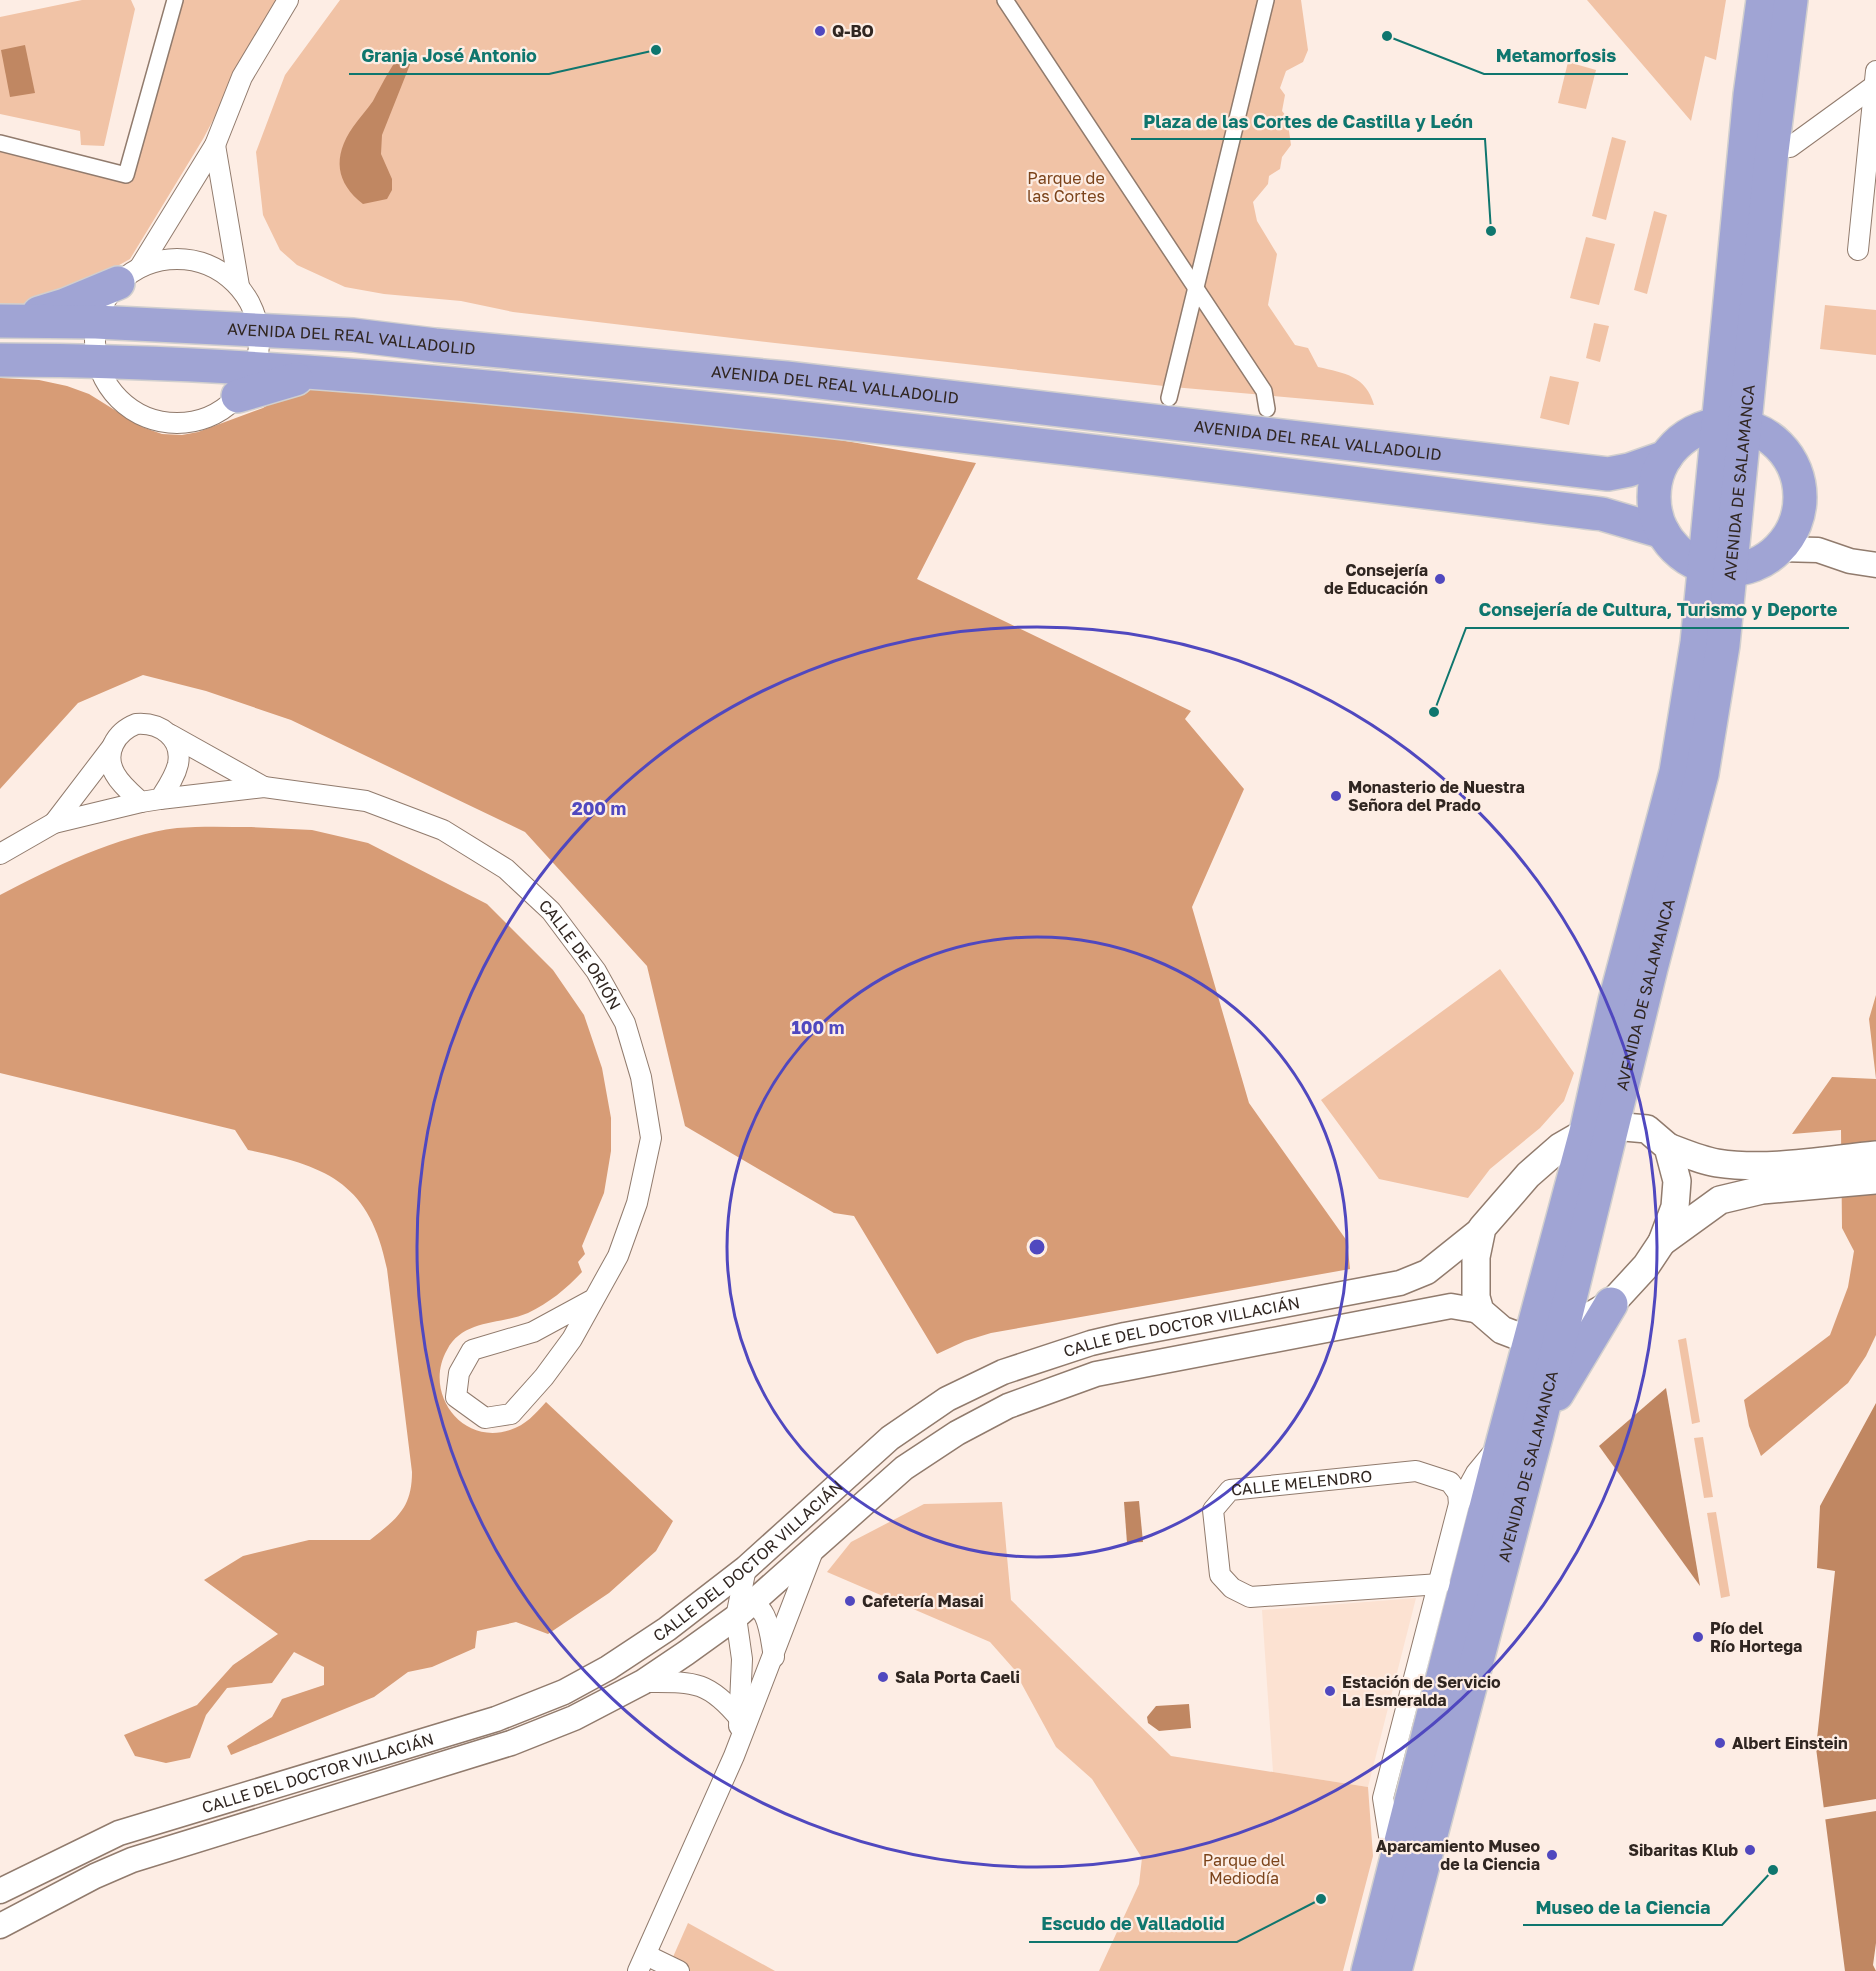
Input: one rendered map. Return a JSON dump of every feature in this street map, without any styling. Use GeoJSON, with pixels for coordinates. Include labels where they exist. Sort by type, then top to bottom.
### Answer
{"type":"FeatureCollection","features":[{"type":"Feature","properties":{"kind":"highway","name":"AVENIDA DE SALAMANCA"},"geometry":{"type":"LineString","coordinates":[[1732,426],[1728,321],[1750,95],[1763,0]]}},
{"type":"Feature","properties":{"kind":"highway","name":"AVENIDA DE SALAMANCA"},"geometry":{"type":"LineString","coordinates":[[1368,1971],[1503,1441],[1546,1337],[1599,1129],[1609,1026],[1676,772],[1697,643],[1718,568],[1732,426],[1780,153],[1791,0]]}},
{"type":"Feature","properties":{"kind":"highway"},"geometry":{"type":"LineString","coordinates":[[7,321],[65,305],[129,275]]}},
{"type":"Feature","properties":{"kind":"highway","name":"AVENIDA DEL REAL VALLADOLID"},"geometry":{"type":"LineString","coordinates":[[7,321],[259,328],[353,335],[435,345],[786,378],[1608,474],[1629,470],[1674,448],[1701,429],[1732,426]]}},
{"type":"Feature","properties":{"kind":"highway"},"geometry":{"type":"LineString","coordinates":[[1728,321],[1715,332],[1707,384],[1657,480],[1655,498],[1663,532],[1674,547],[1689,559],[1718,568],[1765,560],[1779,549],[1791,534],[1798,516],[1801,497],[1798,478],[1791,461],[1779,446],[1764,434],[1732,426]]}},
{"type":"Feature","properties":{"kind":"highway"},"geometry":{"type":"LineString","coordinates":[[0,360],[97,360],[321,372],[795,416],[1602,514],[1663,532]]}},
{"type":"Feature","properties":{"kind":"highway"},"geometry":{"type":"LineString","coordinates":[[238,396],[321,372]]}},
{"type":"Feature","properties":{"kind":"highway"},"geometry":{"type":"LineString","coordinates":[[1537,1433],[1611,1304]]}},
{"type":"Feature","properties":{"kind":"highway","name":"AVENIDA DE SALAMANCA"},"geometry":{"type":"LineString","coordinates":[[1395,1971],[1537,1433],[1546,1337]]}},
{"type":"Feature","properties":{"kind":"main road"},"geometry":{"type":"LineString","coordinates":[[1668,1147],[1677,1181],[1675,1207],[1662,1242],[1641,1273],[1611,1304],[1546,1337],[1502,1330],[1480,1311],[1475,1277],[1476,1257],[1482,1228],[1528,1175],[1560,1147],[1599,1129],[1647,1129],[1668,1147],[1718,1163],[1783,1176],[1876,1180]]}},
{"type":"Feature","properties":{"kind":"main road"},"geometry":{"type":"LineString","coordinates":[[1662,1242],[1720,1200],[1783,1176],[1876,1155]]}},
{"type":"Feature","properties":{"kind":"street"},"geometry":{"type":"LineString","coordinates":[[0,143],[126,175],[175,0]]}},
{"type":"Feature","properties":{"kind":"street"},"geometry":{"type":"LineString","coordinates":[[129,275],[159,260],[196,261],[219,270],[239,286],[251,303],[259,328],[259,350],[255,368],[238,396],[221,411],[193,421],[178,423],[148,418],[123,403],[112,392],[97,360],[94,343],[96,322],[108,295],[129,275],[215,145],[242,77],[288,0]]}},
{"type":"Feature","properties":{"kind":"street"},"geometry":{"type":"LineString","coordinates":[[1005,0],[1264,392],[1267,409]]}},
{"type":"Feature","properties":{"kind":"street"},"geometry":{"type":"LineString","coordinates":[[1169,398],[1266,0]]}},
{"type":"Feature","properties":{"kind":"street"},"geometry":{"type":"LineString","coordinates":[[1780,153],[1875,79]]}},
{"type":"Feature","properties":{"kind":"street"},"geometry":{"type":"LineString","coordinates":[[1858,250],[1875,79]]}},
{"type":"Feature","properties":{"kind":"street"},"geometry":{"type":"LineString","coordinates":[[215,145],[239,286]]}},
{"type":"Feature","properties":{"kind":"street"},"geometry":{"type":"LineString","coordinates":[[1779,549],[1818,550],[1850,561],[1876,565]]}},
{"type":"Feature","properties":{"kind":"street","name":"CALLE DE ORIÓN"},"geometry":{"type":"LineString","coordinates":[[54,823],[122,732],[136,724],[153,724],[264,787]]}},
{"type":"Feature","properties":{"kind":"street"},"geometry":{"type":"LineString","coordinates":[[112,747],[110,756],[115,776],[151,800],[171,782],[178,763],[176,744],[171,735]]}},
{"type":"Feature","properties":{"kind":"street","name":"CALLE DE ORIÓN"},"geometry":{"type":"LineString","coordinates":[[0,854],[54,823],[151,800],[264,787],[366,801],[443,830],[506,869],[551,911],[596,971],[625,1023],[641,1077],[651,1138],[637,1203],[618,1256],[572,1339],[544,1377],[511,1414],[485,1418],[456,1397],[459,1373],[472,1350],[533,1332],[592,1300]]}},
{"type":"Feature","properties":{"kind":"street","name":"CALLE DEL DOCTOR VILLACIÁN"},"geometry":{"type":"LineString","coordinates":[[0,1891],[119,1833],[496,1719],[564,1692],[608,1668],[667,1629],[746,1568],[890,1438],[947,1399],[1003,1372],[1091,1343],[1125,1335],[1400,1283],[1427,1272],[1482,1228]]}},
{"type":"Feature","properties":{"kind":"street","name":"CALLE DEL DOCTOR VILLACIÁN"},"geometry":{"type":"LineString","coordinates":[[0,1926],[95,1876],[132,1860],[511,1743],[574,1718],[643,1682],[813,1551],[904,1468],[957,1432],[1008,1406],[1096,1374],[1444,1307],[1480,1311]]}},
{"type":"Feature","properties":{"kind":"street","name":"AVENIDA DE SALAMANCA"},"geometry":{"type":"LineString","coordinates":[[1397,1864],[1390,1852],[1383,1798],[1459,1504],[1476,1473],[1503,1441]]}},
{"type":"Feature","properties":{"kind":"street","name":"CALLE MELENDRO"},"geometry":{"type":"LineString","coordinates":[[1440,1584],[1250,1597],[1232,1588],[1220,1575],[1214,1510],[1230,1490],[1416,1471],[1449,1482],[1458,1493],[1459,1504]]}},
{"type":"Feature","properties":{"kind":"street"},"geometry":{"type":"LineString","coordinates":[[679,1971],[642,1963],[734,1756],[813,1551]]}},
{"type":"Feature","properties":{"kind":"street"},"geometry":{"type":"LineString","coordinates":[[734,1756],[743,1685],[743,1604],[746,1568]]}},
{"type":"Feature","properties":{"kind":"street"},"geometry":{"type":"LineString","coordinates":[[711,1595],[743,1604],[768,1625],[774,1657]]}},
{"type":"Feature","properties":{"kind":"street"},"geometry":{"type":"LineString","coordinates":[[643,1682],[707,1687],[743,1685],[765,1678]]}},
{"type":"Feature","properties":{"kind":"street"},"geometry":{"type":"LineString","coordinates":[[707,1687],[726,1701],[740,1719]]}},
{"type":"Feature","properties":{"kind":"shaded area"},"geometry":{"type":"Polygon","coordinates":[[[25,45],[35,93],[10,97],[1,50],[25,45]]]}},
{"type":"Feature","properties":{"kind":"shaded area"},"geometry":{"type":"Polygon","coordinates":[[[407,46],[411,62],[382,135],[381,154],[392,179],[392,190],[387,199],[363,204],[354,196],[342,178],[340,159],[342,149],[346,138],[373,101],[393,65],[407,46]]]}},
{"type":"Feature","properties":{"kind":"shaded area"},"geometry":{"type":"Polygon","coordinates":[[[0,378],[39,380],[67,386],[89,394],[142,427],[162,434],[182,435],[198,432],[263,408],[292,390],[321,389],[792,432],[976,463],[917,579],[1191,711],[1185,719],[1244,789],[1192,907],[1249,1103],[1347,1241],[1350,1269],[991,1333],[965,1341],[937,1354],[854,1216],[834,1213],[685,1126],[647,966],[525,832],[291,720],[206,691],[143,675],[78,703],[0,789],[0,378]]]}},
{"type":"Feature","properties":{"kind":"shaded area"},"geometry":{"type":"Polygon","coordinates":[[[251,827],[312,830],[368,843],[487,904],[553,970],[584,1015],[602,1068],[611,1118],[611,1151],[604,1193],[582,1246],[585,1254],[578,1262],[582,1272],[557,1295],[528,1313],[483,1324],[462,1333],[447,1350],[441,1366],[440,1382],[443,1398],[451,1412],[462,1423],[476,1430],[492,1433],[516,1428],[530,1419],[546,1402],[673,1521],[656,1551],[609,1593],[548,1634],[516,1622],[477,1631],[475,1648],[432,1667],[408,1672],[374,1697],[231,1755],[227,1746],[272,1717],[282,1699],[324,1685],[324,1667],[294,1652],[272,1683],[227,1688],[206,1715],[190,1758],[166,1763],[135,1756],[124,1735],[197,1705],[233,1665],[278,1634],[204,1580],[243,1556],[309,1540],[370,1540],[395,1519],[406,1504],[412,1472],[387,1269],[369,1216],[341,1183],[322,1172],[301,1163],[248,1150],[235,1130],[0,1073],[0,895],[86,854],[132,838],[177,828],[251,827]]]}},
{"type":"Feature","properties":{"kind":"shaded area"},"geometry":{"type":"Polygon","coordinates":[[[1876,995],[1876,1079],[1869,1019],[1876,995]]]}},
{"type":"Feature","properties":{"kind":"shaded area"},"geometry":{"type":"Polygon","coordinates":[[[1832,1077],[1876,1079],[1876,1335],[1866,1356],[1848,1383],[1761,1456],[1749,1426],[1744,1400],[1830,1335],[1848,1287],[1854,1251],[1842,1228],[1841,1130],[1792,1134],[1832,1077]]]}},
{"type":"Feature","properties":{"kind":"shaded area"},"geometry":{"type":"Polygon","coordinates":[[[1666,1388],[1700,1586],[1599,1446],[1666,1388]]]}},
{"type":"Feature","properties":{"kind":"shaded area"},"geometry":{"type":"Polygon","coordinates":[[[1876,1403],[1876,1943],[1873,1965],[1876,1971],[1845,1971],[1816,1748],[1835,1571],[1817,1568],[1820,1506],[1876,1403]]]}},
{"type":"Feature","properties":{"kind":"shaded area"},"geometry":{"type":"Polygon","coordinates":[[[1139,1501],[1143,1542],[1127,1543],[1124,1502],[1139,1501]]]}},
{"type":"Feature","properties":{"kind":"shaded area","name":"Estación de Servicio La Esmeralda"},"geometry":{"type":"Polygon","coordinates":[[[1416,1598],[1368,1787],[1273,1772],[1262,1610],[1416,1598]]]}},
{"type":"Feature","properties":{"kind":"shaded area"},"geometry":{"type":"Polygon","coordinates":[[[1189,1704],[1191,1728],[1159,1731],[1148,1723],[1147,1717],[1156,1706],[1189,1704]]]}},
{"type":"Feature","properties":{"kind":"green space"},"geometry":{"type":"Polygon","coordinates":[[[82,0],[131,0],[135,9],[104,146],[81,145],[80,131],[0,114],[0,17],[82,0]]]}},
{"type":"Feature","properties":{"kind":"green space"},"geometry":{"type":"Polygon","coordinates":[[[175,0],[277,0],[203,139],[130,259],[87,283],[19,309],[0,310],[0,136],[126,174],[175,0]]]}},
{"type":"Feature","properties":{"kind":"green space","name":"Parque de las Cortes"},"geometry":{"type":"Polygon","coordinates":[[[340,0],[1301,0],[1308,50],[1303,62],[1286,71],[1280,88],[1285,95],[1282,111],[1287,117],[1291,145],[1282,157],[1280,169],[1269,176],[1268,184],[1253,202],[1257,221],[1277,254],[1268,305],[1295,345],[1308,348],[1318,367],[1353,377],[1366,388],[1374,405],[1173,387],[775,343],[513,312],[461,301],[384,294],[345,287],[297,265],[280,250],[263,215],[256,152],[285,75],[340,0]]]}},
{"type":"Feature","properties":{"kind":"green space"},"geometry":{"type":"Polygon","coordinates":[[[1587,0],[1726,0],[1716,60],[1705,56],[1691,121],[1587,0]]]}},
{"type":"Feature","properties":{"kind":"green space"},"geometry":{"type":"Polygon","coordinates":[[[1568,62],[1596,70],[1586,109],[1558,103],[1568,62]]]}},
{"type":"Feature","properties":{"kind":"green space"},"geometry":{"type":"Polygon","coordinates":[[[1612,137],[1626,141],[1606,220],[1592,216],[1612,137]]]}},
{"type":"Feature","properties":{"kind":"green space"},"geometry":{"type":"Polygon","coordinates":[[[1654,211],[1667,215],[1647,294],[1634,290],[1654,211]]]}},
{"type":"Feature","properties":{"kind":"green space"},"geometry":{"type":"Polygon","coordinates":[[[1586,237],[1615,244],[1599,305],[1570,298],[1586,237]]]}},
{"type":"Feature","properties":{"kind":"green space"},"geometry":{"type":"Polygon","coordinates":[[[1825,305],[1876,310],[1876,355],[1820,349],[1825,305]]]}},
{"type":"Feature","properties":{"kind":"green space"},"geometry":{"type":"Polygon","coordinates":[[[1594,323],[1609,326],[1600,362],[1586,358],[1594,323]]]}},
{"type":"Feature","properties":{"kind":"green space"},"geometry":{"type":"Polygon","coordinates":[[[1550,376],[1579,382],[1569,425],[1540,418],[1550,376]]]}},
{"type":"Feature","properties":{"kind":"green space"},"geometry":{"type":"Polygon","coordinates":[[[1500,969],[1574,1073],[1564,1101],[1540,1128],[1490,1169],[1468,1198],[1379,1179],[1321,1100],[1500,969]]]}},
{"type":"Feature","properties":{"kind":"green space"},"geometry":{"type":"Polygon","coordinates":[[[1686,1338],[1700,1422],[1692,1424],[1678,1340],[1686,1338]]]}},
{"type":"Feature","properties":{"kind":"green space"},"geometry":{"type":"Polygon","coordinates":[[[1703,1437],[1713,1497],[1704,1498],[1694,1438],[1703,1437]]]}},
{"type":"Feature","properties":{"kind":"green space","name":"Parque del Mediodía"},"geometry":{"type":"Polygon","coordinates":[[[1002,1502],[1011,1600],[1171,1756],[1368,1787],[1373,1856],[1343,1971],[1099,1971],[1139,1884],[1142,1858],[1092,1779],[1056,1747],[1013,1668],[990,1642],[827,1572],[851,1542],[924,1504],[1002,1502]]]}},
{"type":"Feature","properties":{"kind":"green space"},"geometry":{"type":"Polygon","coordinates":[[[1716,1512],[1730,1596],[1721,1598],[1707,1513],[1716,1512]]]}},
{"type":"Feature","properties":{"kind":"green space"},"geometry":{"type":"Polygon","coordinates":[[[688,1923],[775,1971],[681,1971],[669,1966],[688,1923]]]}},
{"type":"Feature","properties":{"kind":"pier"},"geometry":{"type":"Polygon","coordinates":[[[1876,1799],[1876,1811],[1822,1820],[1820,1808],[1876,1799]]]}},
{"type":"Feature","properties":{"kind":"place","name":"Q-BO"},"geometry":{"type":"Point","coordinates":[820,31]}},
{"type":"Feature","properties":{"kind":"place","name":"Metamorfosis"},"geometry":{"type":"Point","coordinates":[1387,36]}},
{"type":"Feature","properties":{"kind":"place","name":"Granja José Antonio"},"geometry":{"type":"Point","coordinates":[656,50]}},
{"type":"Feature","properties":{"kind":"place","name":"Plaza de las Cortes de Castilla y León"},"geometry":{"type":"Point","coordinates":[1491,231]}},
{"type":"Feature","properties":{"kind":"place","name":"Consejería de Educación"},"geometry":{"type":"Point","coordinates":[1440,579]}},
{"type":"Feature","properties":{"kind":"place","name":"Consejería de Cultura, Turismo y Deporte"},"geometry":{"type":"Point","coordinates":[1434,712]}},
{"type":"Feature","properties":{"kind":"place","name":"Monasterio de Nuestra Señora del Prado"},"geometry":{"type":"Point","coordinates":[1336,796]}},
{"type":"Feature","properties":{"kind":"place","name":"Cafetería Masai"},"geometry":{"type":"Point","coordinates":[850,1601]}},
{"type":"Feature","properties":{"kind":"place","name":"Pío del Río Hortega"},"geometry":{"type":"Point","coordinates":[1698,1637]}},
{"type":"Feature","properties":{"kind":"place","name":"Sala Porta Caeli"},"geometry":{"type":"Point","coordinates":[883,1677]}},
{"type":"Feature","properties":{"kind":"place","name":"Estación de Servicio La Esmeralda"},"geometry":{"type":"Point","coordinates":[1330,1691]}},
{"type":"Feature","properties":{"kind":"place","name":"Albert Einstein"},"geometry":{"type":"Point","coordinates":[1720,1743]}},
{"type":"Feature","properties":{"kind":"place","name":"Sibaritas Klub"},"geometry":{"type":"Point","coordinates":[1750,1850]}},
{"type":"Feature","properties":{"kind":"place","name":"Aparcamiento Museo de la Ciencia"},"geometry":{"type":"Point","coordinates":[1552,1855]}},
{"type":"Feature","properties":{"kind":"place","name":"Museo de la Ciencia"},"geometry":{"type":"Point","coordinates":[1773,1870]}},
{"type":"Feature","properties":{"kind":"place","name":"Escudo de Valladolid"},"geometry":{"type":"Point","coordinates":[1321,1899]}}]}
